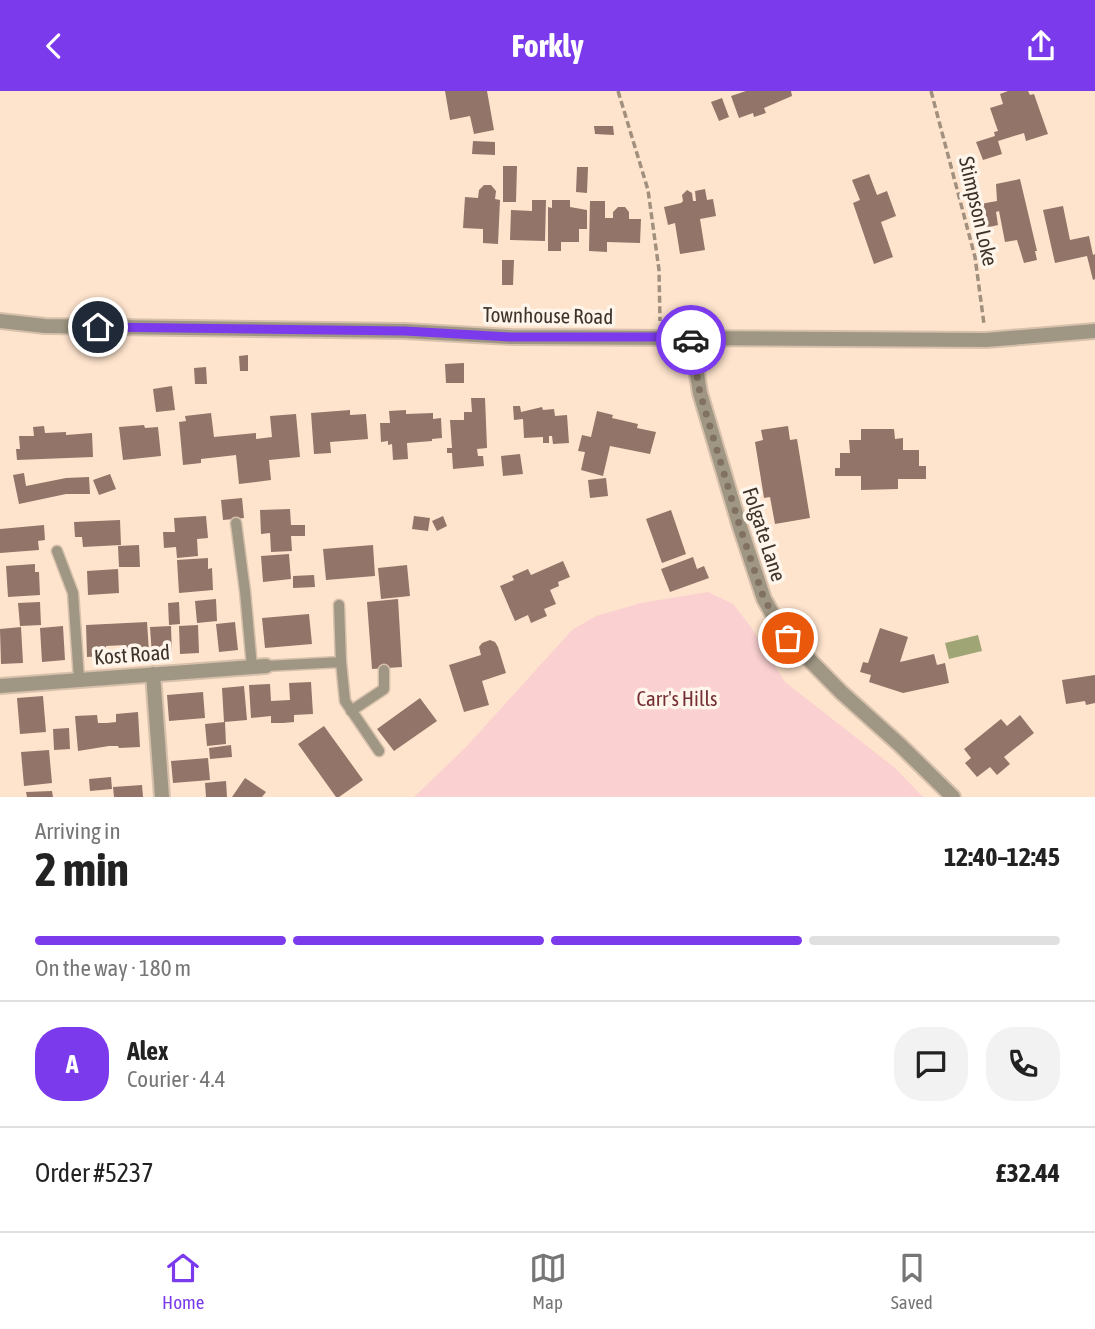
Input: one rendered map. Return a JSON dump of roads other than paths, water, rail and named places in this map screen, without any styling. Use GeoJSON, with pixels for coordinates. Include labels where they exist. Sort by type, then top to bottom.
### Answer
{"type":"FeatureCollection","features":[{"type":"Feature","properties":{"kind":"street","name":"Townhouse Road"},"geometry":{"type":"LineString","coordinates":[[0,321],[85,327],[405,331],[510,337],[986,339],[1095,331]]}},
{"type":"Feature","properties":{"kind":"street","name":"Folgate Lane"},"geometry":{"type":"LineString","coordinates":[[691,337],[700,393],[764,599],[773,615],[788,638],[841,692],[953,797]]}},
{"type":"Feature","properties":{"kind":"street","name":"Kost Road"},"geometry":{"type":"LineString","coordinates":[[0,686],[259,667]]}},
{"type":"Feature","properties":{"kind":"street"},"geometry":{"type":"LineString","coordinates":[[153,674],[162,797]]}},
{"type":"Feature","properties":{"kind":"lane"},"geometry":{"type":"LineString","coordinates":[[236,523],[259,667],[341,662]]}},
{"type":"Feature","properties":{"kind":"lane"},"geometry":{"type":"LineString","coordinates":[[57,551],[74,593],[79,679]]}},
{"type":"Feature","properties":{"kind":"lane"},"geometry":{"type":"LineString","coordinates":[[339,605],[345,701],[379,751]]}},
{"type":"Feature","properties":{"kind":"lane"},"geometry":{"type":"LineString","coordinates":[[351,711],[384,689],[384,670]]}},
{"type":"Feature","properties":{"kind":"park label","name":"Carr's Hills"},"geometry":{"type":"Point","coordinates":[677,698]}}]}
